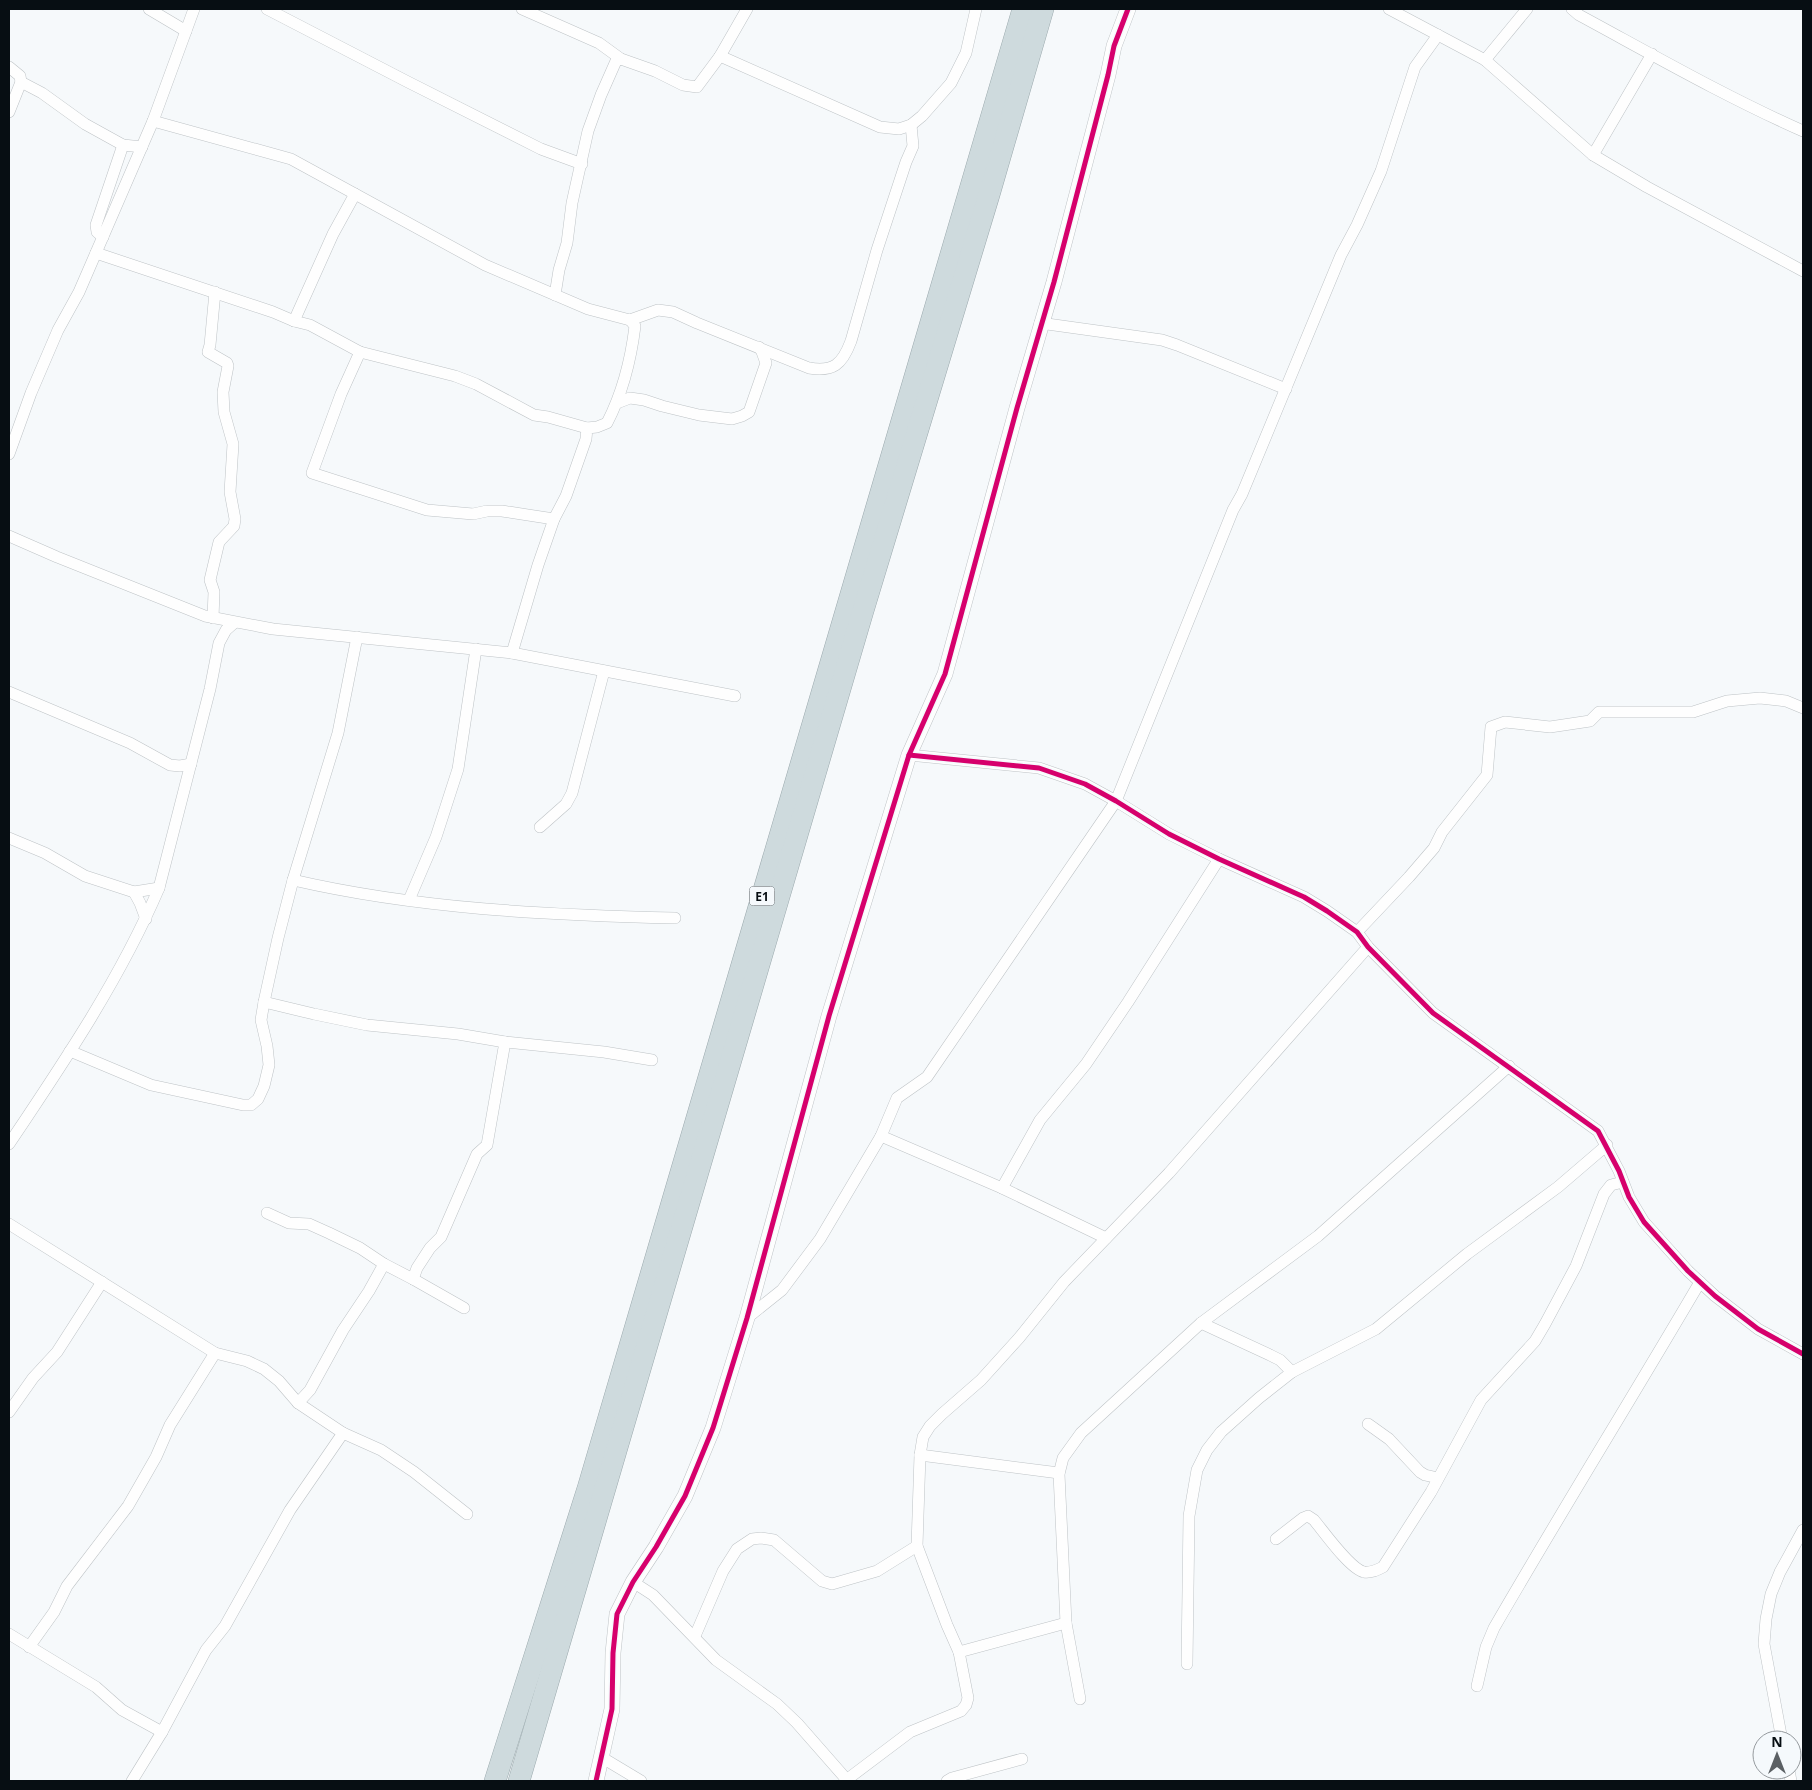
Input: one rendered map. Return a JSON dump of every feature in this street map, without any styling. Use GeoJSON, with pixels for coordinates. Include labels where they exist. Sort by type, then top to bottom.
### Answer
{"type":"FeatureCollection","features":[{"type":"Feature","properties":{"kind":"highway","name":"E1"},"geometry":{"type":"LineString","coordinates":[[495,1781],[590,1478],[1023,9]]}},
{"type":"Feature","properties":{"kind":"highway","name":"E1"},"geometry":{"type":"LineString","coordinates":[[519,1781],[1043,9]]}},
{"type":"Feature","properties":{"kind":"street"},"geometry":{"type":"LineString","coordinates":[[149,9],[186,31]]}},
{"type":"Feature","properties":{"kind":"street"},"geometry":{"type":"LineString","coordinates":[[9,454],[31,393],[58,330],[79,292],[153,121],[194,9]]}},
{"type":"Feature","properties":{"kind":"street"},"geometry":{"type":"LineString","coordinates":[[267,9],[541,149],[582,164]]}},
{"type":"Feature","properties":{"kind":"street"},"geometry":{"type":"LineString","coordinates":[[522,9],[599,43],[622,59],[654,71],[683,85],[698,87],[720,56],[747,9]]}},
{"type":"Feature","properties":{"kind":"street"},"geometry":{"type":"LineString","coordinates":[[720,56],[880,127],[899,129],[911,125],[922,116],[951,83],[966,53],[976,9]]}},
{"type":"Feature","properties":{"kind":"street"},"geometry":{"type":"LineString","coordinates":[[596,1781],[612,1709],[613,1653],[618,1614],[633,1582],[656,1547],[685,1496],[713,1428],[747,1318],[829,1016],[909,755],[945,674],[1040,323],[1054,282],[1114,46],[1128,9]]}},
{"type":"Feature","properties":{"kind":"street"},"geometry":{"type":"LineString","coordinates":[[1388,9],[1485,60],[1593,155],[1646,187],[1803,272]]}},
{"type":"Feature","properties":{"kind":"street"},"geometry":{"type":"LineString","coordinates":[[1485,60],[1527,9]]}},
{"type":"Feature","properties":{"kind":"street"},"geometry":{"type":"LineString","coordinates":[[1572,9],[1579,15],[1769,116],[1803,131]]}},
{"type":"Feature","properties":{"kind":"street"},"geometry":{"type":"LineString","coordinates":[[747,1318],[782,1290],[820,1239],[882,1136],[897,1098],[927,1077],[1116,801],[1233,510],[1242,494],[1341,255],[1357,225],[1381,171],[1415,67],[1438,35]]}},
{"type":"Feature","properties":{"kind":"street"},"geometry":{"type":"LineString","coordinates":[[1593,155],[1652,54]]}},
{"type":"Feature","properties":{"kind":"street"},"geometry":{"type":"LineString","coordinates":[[555,295],[559,270],[567,243],[572,203],[588,131],[616,62],[622,59]]}},
{"type":"Feature","properties":{"kind":"street"},"geometry":{"type":"LineString","coordinates":[[9,67],[20,76],[21,82],[9,112]]}},
{"type":"Feature","properties":{"kind":"street"},"geometry":{"type":"LineString","coordinates":[[21,82],[42,93],[84,124],[123,145],[142,146]]}},
{"type":"Feature","properties":{"kind":"street"},"geometry":{"type":"LineString","coordinates":[[96,253],[310,325],[360,352],[455,376],[476,384],[534,415],[548,416],[587,428],[597,427],[607,423],[617,404],[634,340],[636,326],[630,320],[588,309],[484,265],[291,159],[153,121]]}},
{"type":"Feature","properties":{"kind":"street"},"geometry":{"type":"LineString","coordinates":[[630,320],[658,310],[673,312],[809,368],[824,370],[836,365],[846,354],[880,241],[912,146],[911,125]]}},
{"type":"Feature","properties":{"kind":"street"},"geometry":{"type":"LineString","coordinates":[[103,237],[97,232],[96,225],[123,145]]}},
{"type":"Feature","properties":{"kind":"street"},"geometry":{"type":"LineString","coordinates":[[294,321],[333,234],[355,194]]}},
{"type":"Feature","properties":{"kind":"street"},"geometry":{"type":"LineString","coordinates":[[215,292],[208,352],[227,363],[228,366],[223,392],[224,412],[233,444],[230,492],[235,519],[234,526],[219,542],[210,580],[214,592],[210,617],[216,629],[219,644]]}},
{"type":"Feature","properties":{"kind":"street"},"geometry":{"type":"LineString","coordinates":[[1040,323],[1162,340],[1177,344],[1286,389]]}},
{"type":"Feature","properties":{"kind":"street"},"geometry":{"type":"LineString","coordinates":[[617,404],[630,398],[699,414],[732,419],[742,416],[748,412],[766,363],[759,347]]}},
{"type":"Feature","properties":{"kind":"street"},"geometry":{"type":"LineString","coordinates":[[360,352],[341,394],[312,473],[427,510],[473,514],[487,511],[502,512],[554,519]]}},
{"type":"Feature","properties":{"kind":"street"},"geometry":{"type":"LineString","coordinates":[[512,653],[538,565],[554,519],[566,496],[586,439],[587,428]]}},
{"type":"Feature","properties":{"kind":"street"},"geometry":{"type":"LineString","coordinates":[[9,536],[57,557],[210,617],[234,623],[273,629],[512,653],[734,696]]}},
{"type":"Feature","properties":{"kind":"street"},"geometry":{"type":"LineString","coordinates":[[9,1144],[55,1076],[116,977],[146,920],[159,888],[210,689],[219,644],[226,630],[234,623]]}},
{"type":"Feature","properties":{"kind":"street"},"geometry":{"type":"LineString","coordinates":[[70,1051],[151,1086],[243,1105],[250,1104],[258,1099],[264,1086],[269,1065],[261,1020],[264,1002],[293,880],[338,733],[357,637]]}},
{"type":"Feature","properties":{"kind":"street"},"geometry":{"type":"LineString","coordinates":[[409,900],[436,837],[458,769],[476,649]]}},
{"type":"Feature","properties":{"kind":"street"},"geometry":{"type":"LineString","coordinates":[[540,827],[566,804],[572,793],[604,672]]}},
{"type":"Feature","properties":{"kind":"street"},"geometry":{"type":"LineString","coordinates":[[9,692],[130,744],[170,765],[191,764]]}},
{"type":"Feature","properties":{"kind":"street"},"geometry":{"type":"LineString","coordinates":[[1357,932],[1409,878],[1434,848],[1442,832],[1486,775],[1491,726],[1505,722],[1550,726],[1590,720],[1600,712],[1693,712],[1727,701],[1760,698],[1786,701],[1803,708]]}},
{"type":"Feature","properties":{"kind":"street"},"geometry":{"type":"LineString","coordinates":[[909,755],[1039,768],[1085,784],[1169,834],[1219,859],[1304,896],[1357,932],[1368,947],[1433,1013],[1598,1131],[1607,1145],[1629,1197],[1644,1222],[1688,1271],[1715,1296],[1758,1329],[1803,1354]]}},
{"type":"Feature","properties":{"kind":"street"},"geometry":{"type":"LineString","coordinates":[[170,765],[179,777],[184,792]]}},
{"type":"Feature","properties":{"kind":"street"},"geometry":{"type":"LineString","coordinates":[[9,838],[45,853],[85,876],[134,892],[159,888]]}},
{"type":"Feature","properties":{"kind":"street"},"geometry":{"type":"LineString","coordinates":[[1002,1188],[1040,1120],[1086,1064],[1219,859]]}},
{"type":"Feature","properties":{"kind":"street"},"geometry":{"type":"LineString","coordinates":[[293,880],[338,890],[481,909],[579,916],[675,918]]}},
{"type":"Feature","properties":{"kind":"street"},"geometry":{"type":"LineString","coordinates":[[134,892],[146,920]]}},
{"type":"Feature","properties":{"kind":"street"},"geometry":{"type":"LineString","coordinates":[[633,1582],[653,1595],[695,1636],[716,1660],[777,1704],[798,1723],[846,1781],[910,1732],[961,1711],[966,1705],[968,1698],[959,1652],[917,1546],[920,1455],[923,1437],[930,1426],[981,1380],[1019,1338],[1060,1287],[1169,1173],[1368,947]]}},
{"type":"Feature","properties":{"kind":"street"},"geometry":{"type":"LineString","coordinates":[[264,1002],[367,1025],[458,1034],[505,1042],[604,1052],[652,1060]]}},
{"type":"Feature","properties":{"kind":"street"},"geometry":{"type":"LineString","coordinates":[[413,1279],[417,1268],[430,1248],[441,1237],[477,1154],[486,1145],[505,1042]]}},
{"type":"Feature","properties":{"kind":"street"},"geometry":{"type":"LineString","coordinates":[[1080,1699],[1066,1623],[1059,1473],[1063,1458],[1081,1433],[1201,1323],[1318,1236],[1509,1066]]}},
{"type":"Feature","properties":{"kind":"street"},"geometry":{"type":"LineString","coordinates":[[882,1136],[1002,1188],[1106,1238]]}},
{"type":"Feature","properties":{"kind":"street"},"geometry":{"type":"LineString","coordinates":[[1188,1664],[1189,1516],[1197,1470],[1207,1450],[1220,1432],[1292,1372],[1376,1329],[1466,1254],[1558,1187],[1607,1145]]}},
{"type":"Feature","properties":{"kind":"street"},"geometry":{"type":"LineString","coordinates":[[1276,1539],[1302,1518],[1308,1516],[1314,1520],[1355,1568],[1365,1572],[1374,1572],[1383,1567],[1438,1478],[1481,1400],[1535,1341],[1576,1266],[1604,1194],[1611,1185],[1623,1182]]}},
{"type":"Feature","properties":{"kind":"street"},"geometry":{"type":"LineString","coordinates":[[267,1213],[289,1223],[309,1224],[329,1233],[360,1248],[384,1264],[464,1308]]}},
{"type":"Feature","properties":{"kind":"street"},"geometry":{"type":"LineString","coordinates":[[9,1224],[215,1353],[247,1361],[264,1369],[279,1381],[298,1402],[343,1433],[381,1450],[414,1472],[467,1514]]}},
{"type":"Feature","properties":{"kind":"street"},"geometry":{"type":"LineString","coordinates":[[298,1402],[310,1390],[342,1330],[355,1315],[384,1264]]}},
{"type":"Feature","properties":{"kind":"street"},"geometry":{"type":"LineString","coordinates":[[9,1412],[33,1378],[57,1352],[102,1282]]}},
{"type":"Feature","properties":{"kind":"street"},"geometry":{"type":"LineString","coordinates":[[1477,1686],[1486,1646],[1494,1628],[1567,1501],[1619,1420],[1700,1282]]}},
{"type":"Feature","properties":{"kind":"street"},"geometry":{"type":"LineString","coordinates":[[1201,1323],[1280,1360],[1292,1372]]}},
{"type":"Feature","properties":{"kind":"street"},"geometry":{"type":"LineString","coordinates":[[29,1646],[54,1612],[67,1586],[128,1506],[156,1457],[170,1426],[215,1353]]}},
{"type":"Feature","properties":{"kind":"street"},"geometry":{"type":"LineString","coordinates":[[1368,1424],[1389,1439],[1420,1472],[1438,1478]]}},
{"type":"Feature","properties":{"kind":"street"},"geometry":{"type":"LineString","coordinates":[[132,1781],[162,1732],[206,1650],[226,1626],[290,1510],[343,1433]]}},
{"type":"Feature","properties":{"kind":"street"},"geometry":{"type":"LineString","coordinates":[[920,1455],[1059,1473]]}},
{"type":"Feature","properties":{"kind":"street"},"geometry":{"type":"LineString","coordinates":[[1780,1730],[1764,1644],[1766,1618],[1780,1572],[1803,1530]]}},
{"type":"Feature","properties":{"kind":"street"},"geometry":{"type":"LineString","coordinates":[[695,1636],[723,1571],[736,1549],[752,1539],[774,1540],[822,1580],[832,1584],[855,1579],[877,1571],[917,1546]]}},
{"type":"Feature","properties":{"kind":"street"},"geometry":{"type":"LineString","coordinates":[[959,1652],[1066,1623]]}},
{"type":"Feature","properties":{"kind":"street"},"geometry":{"type":"LineString","coordinates":[[9,1634],[96,1687],[122,1710],[162,1732]]}},
{"type":"Feature","properties":{"kind":"street"},"geometry":{"type":"LineString","coordinates":[[601,1757],[641,1781]]}},
{"type":"Feature","properties":{"kind":"street"},"geometry":{"type":"LineString","coordinates":[[947,1781],[1022,1759]]}},
{"type":"Feature","properties":{"kind":"cycle path"},"geometry":{"type":"LineString","coordinates":[[596,1781],[612,1709],[613,1653],[617,1614],[633,1582],[656,1547],[685,1496],[713,1428],[747,1318],[829,1016],[909,755],[945,674],[1017,408],[1054,282],[1114,46],[1128,9]]}},
{"type":"Feature","properties":{"kind":"cycle path"},"geometry":{"type":"LineString","coordinates":[[909,755],[1039,768],[1085,784],[1169,834],[1219,859],[1304,897],[1327,911],[1357,932],[1368,947],[1433,1013],[1598,1131],[1619,1171],[1629,1197],[1644,1222],[1688,1271],[1715,1296],[1758,1329],[1803,1354]]}}]}
